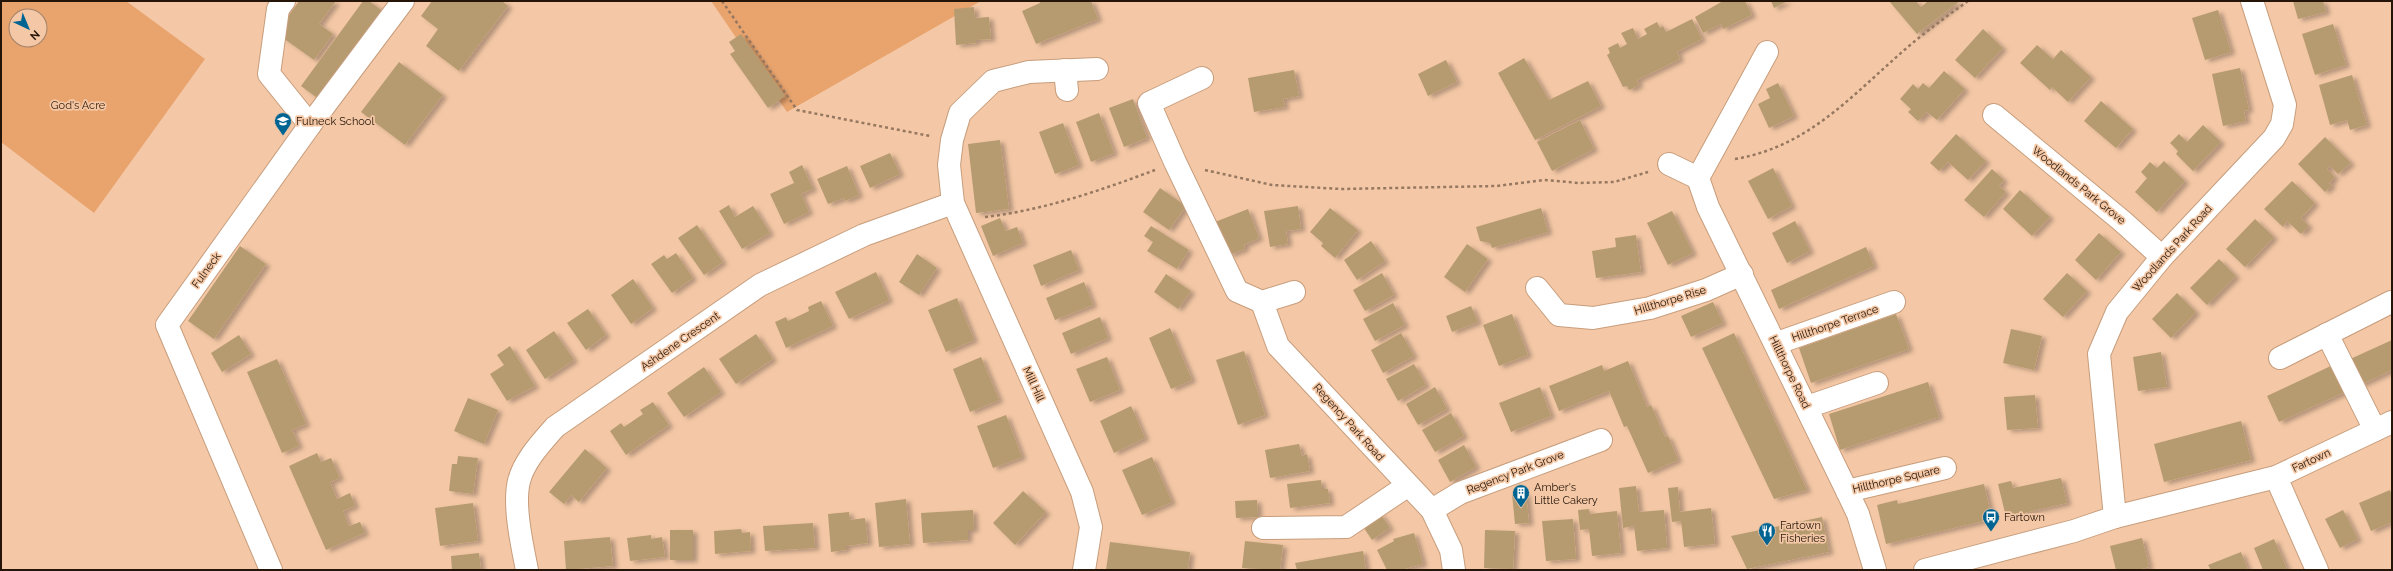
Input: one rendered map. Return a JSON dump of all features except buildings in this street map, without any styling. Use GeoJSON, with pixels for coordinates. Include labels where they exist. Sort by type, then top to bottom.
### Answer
{"type":"FeatureCollection","features":[{"type":"Feature","properties":{"kind":"street"},"geometry":{"type":"LineString","coordinates":[[284,1],[278,9],[269,74],[310,126]]}},
{"type":"Feature","properties":{"kind":"street","name":"Fulneck"},"geometry":{"type":"LineString","coordinates":[[271,570],[167,325],[310,126],[403,1]]}},
{"type":"Feature","properties":{"kind":"street","name":"Woodlands Park Road"},"geometry":{"type":"LineString","coordinates":[[2115,517],[2099,354],[2116,312],[2162,258],[2274,138],[2282,124],[2285,105],[2252,1]]}},
{"type":"Feature","properties":{"kind":"street"},"geometry":{"type":"LineString","coordinates":[[1669,164],[1702,171],[1767,52]]}},
{"type":"Feature","properties":{"kind":"street","name":"Mill Hill"},"geometry":{"type":"LineString","coordinates":[[1084,570],[1091,527],[1082,492],[957,211],[949,165],[952,140],[960,113],[993,82],[1029,72],[1066,80],[1097,69]]}},
{"type":"Feature","properties":{"kind":"street"},"geometry":{"type":"LineString","coordinates":[[1202,78],[1149,103],[1175,162],[1237,291],[1262,302],[1294,292]]}},
{"type":"Feature","properties":{"kind":"street","name":"Woodlands Park Grove"},"geometry":{"type":"LineString","coordinates":[[1994,116],[2122,220],[2162,258]]}},
{"type":"Feature","properties":{"kind":"street","name":"Hillthorpe Road"},"geometry":{"type":"LineString","coordinates":[[1702,171],[1708,206],[1858,514],[1875,570]]}},
{"type":"Feature","properties":{"kind":"street","name":"Ashdene Crescent"},"geometry":{"type":"LineString","coordinates":[[527,570],[518,525],[519,481],[532,454],[555,427],[760,285],[864,235],[957,211]]}},
{"type":"Feature","properties":{"kind":"street","name":"Hillthorpe Rise"},"geometry":{"type":"LineString","coordinates":[[1537,288],[1559,315],[1593,318],[1650,308],[1706,290],[1742,274]]}},
{"type":"Feature","properties":{"kind":"street","name":"Regency Park Road"},"geometry":{"type":"LineString","coordinates":[[1262,302],[1278,346],[1407,486],[1432,510],[1451,550],[1454,570]]}},
{"type":"Feature","properties":{"kind":"street","name":"Hillthorpe Terrace"},"geometry":{"type":"LineString","coordinates":[[1776,343],[1894,302]]}},
{"type":"Feature","properties":{"kind":"street"},"geometry":{"type":"LineString","coordinates":[[2280,358],[2391,302]]}},
{"type":"Feature","properties":{"kind":"street"},"geometry":{"type":"LineString","coordinates":[[2327,334],[2383,426]]}},
{"type":"Feature","properties":{"kind":"street"},"geometry":{"type":"LineString","coordinates":[[1807,407],[1877,383]]}},
{"type":"Feature","properties":{"kind":"street","name":"Fartown"},"geometry":{"type":"LineString","coordinates":[[1925,570],[2074,532],[2115,517],[2276,477],[2383,426]]}},
{"type":"Feature","properties":{"kind":"street","name":"Regency Park Grove"},"geometry":{"type":"LineString","coordinates":[[1432,510],[1460,493],[1602,440]]}},
{"type":"Feature","properties":{"kind":"street","name":"Hillthorpe Square"},"geometry":{"type":"LineString","coordinates":[[1847,491],[1945,468]]}},
{"type":"Feature","properties":{"kind":"street"},"geometry":{"type":"LineString","coordinates":[[2276,477],[2316,570]]}},
{"type":"Feature","properties":{"kind":"street"},"geometry":{"type":"LineString","coordinates":[[1263,528],[1346,527],[1407,486]]}},
{"type":"Feature","properties":{"kind":"path"},"geometry":{"type":"LineString","coordinates":[[722,1],[797,110],[952,140]]}},
{"type":"Feature","properties":{"kind":"path"},"geometry":{"type":"LineString","coordinates":[[1702,171],[1756,156],[1785,145],[1815,128],[1915,41],[1968,1]]}},
{"type":"Feature","properties":{"kind":"path"},"geometry":{"type":"LineString","coordinates":[[957,211],[1014,214],[1049,206],[1088,194],[1175,162],[1226,176],[1272,185],[1341,189],[1498,186],[1544,180],[1579,183],[1614,182],[1636,177],[1669,164]]}},
{"type":"Feature","properties":{"kind":"green space","name":"God's Acre"},"geometry":{"type":"Polygon","coordinates":[[[1,1],[126,1],[205,59],[94,213],[1,142],[1,1]]]}},
{"type":"Feature","properties":{"kind":"green space"},"geometry":{"type":"Polygon","coordinates":[[[711,1],[981,1],[787,112],[711,1]]]}},
{"type":"Feature","properties":{"kind":"place","name":"Fulneck School"},"geometry":{"type":"Point","coordinates":[283,136]}},
{"type":"Feature","properties":{"kind":"place","name":"Amber's Little Cakery"},"geometry":{"type":"Point","coordinates":[1521,508]}},
{"type":"Feature","properties":{"kind":"place","name":"Fartown"},"geometry":{"type":"Point","coordinates":[1991,532]}},
{"type":"Feature","properties":{"kind":"place","name":"Fartown Fisheries"},"geometry":{"type":"Point","coordinates":[1767,546]}}]}
